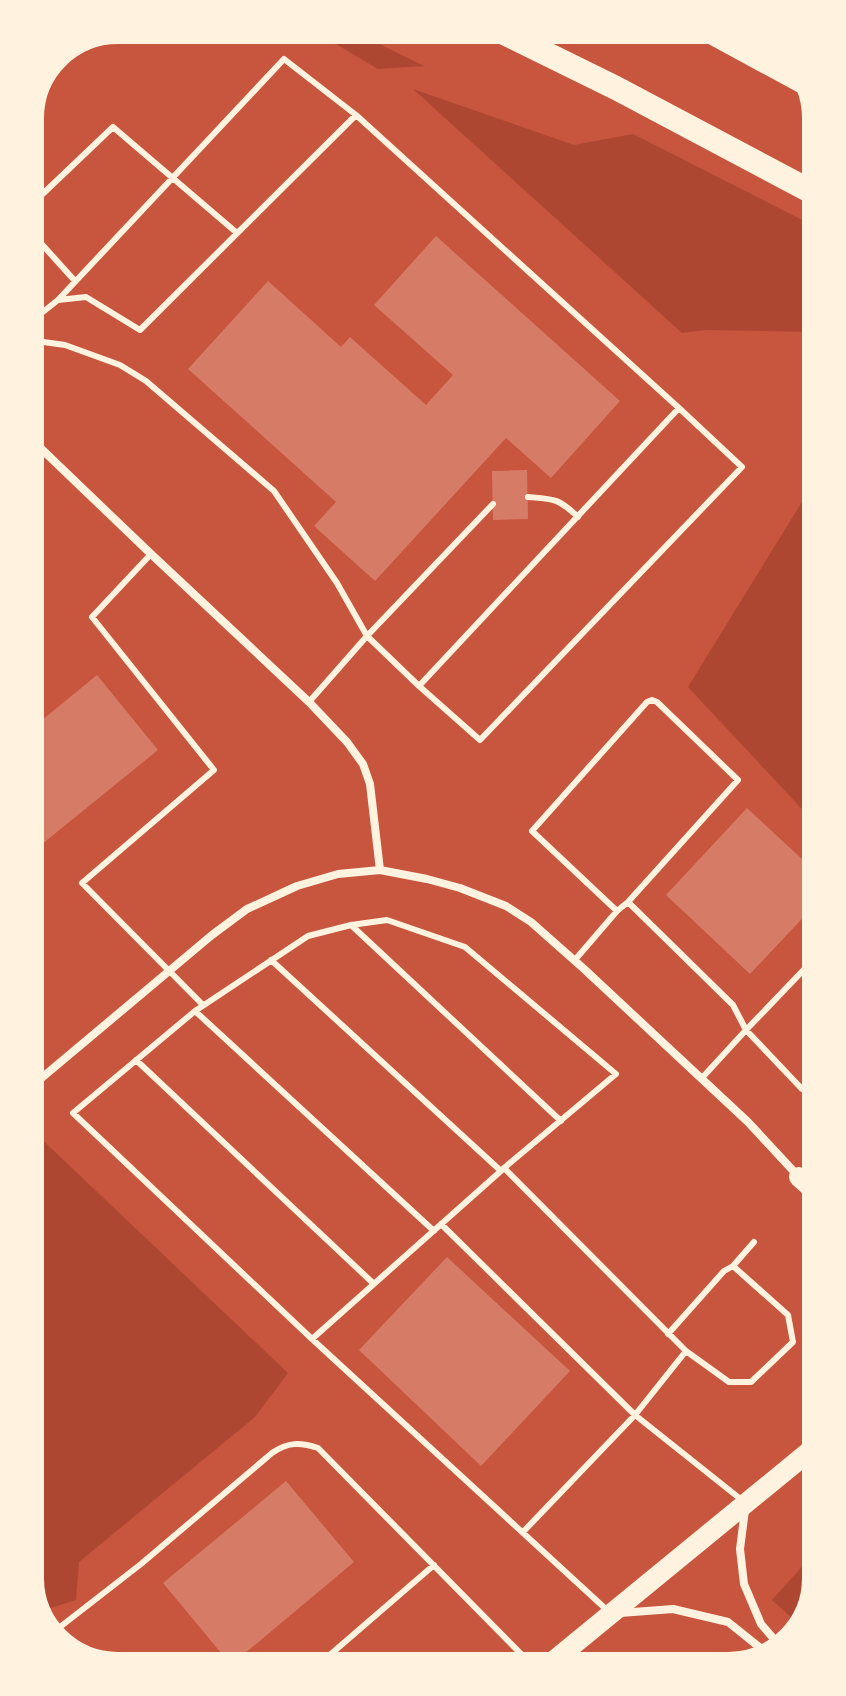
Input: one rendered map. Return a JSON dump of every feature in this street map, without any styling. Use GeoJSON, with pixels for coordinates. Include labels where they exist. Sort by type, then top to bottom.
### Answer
{"type":"FeatureCollection","features":[{"type":"Feature","properties":{"kind":"highway"},"geometry":{"type":"LineString","coordinates":[[522,42],[804,188]]}},
{"type":"Feature","properties":{"kind":"highway"},"geometry":{"type":"LineString","coordinates":[[730,42],[790,75]]}},
{"type":"Feature","properties":{"kind":"main road"},"geometry":{"type":"LineString","coordinates":[[799,1177],[804,1181]]}},
{"type":"Feature","properties":{"kind":"main road"},"geometry":{"type":"LineString","coordinates":[[562,1654],[804,1456]]}},
{"type":"Feature","properties":{"kind":"street"},"geometry":{"type":"LineString","coordinates":[[42,450],[309,702],[347,742],[363,764],[370,784],[380,870]]}},
{"type":"Feature","properties":{"kind":"street"},"geometry":{"type":"LineString","coordinates":[[42,1078],[247,909],[297,886],[338,874],[380,870],[460,888],[506,906],[531,922],[748,1122],[799,1177],[804,1187]]}},
{"type":"Feature","properties":{"kind":"street"},"geometry":{"type":"LineString","coordinates":[[746,1504],[740,1549],[744,1584],[761,1624],[773,1638]]}},
{"type":"Feature","properties":{"kind":"street"},"geometry":{"type":"LineString","coordinates":[[612,1614],[673,1609],[728,1622],[759,1647]]}},
{"type":"Feature","properties":{"kind":"lane"},"geometry":{"type":"LineString","coordinates":[[42,313],[58,300],[284,59],[356,115],[742,467],[480,740],[367,636],[337,583],[274,491],[146,381],[120,365],[65,345],[42,342]]}},
{"type":"Feature","properties":{"kind":"lane"},"geometry":{"type":"LineString","coordinates":[[58,300],[86,297],[140,330],[356,115]]}},
{"type":"Feature","properties":{"kind":"lane"},"geometry":{"type":"LineString","coordinates":[[42,195],[113,127],[237,233]]}},
{"type":"Feature","properties":{"kind":"lane"},"geometry":{"type":"LineString","coordinates":[[42,244],[75,281]]}},
{"type":"Feature","properties":{"kind":"lane"},"geometry":{"type":"LineString","coordinates":[[419,686],[679,408]]}},
{"type":"Feature","properties":{"kind":"lane"},"geometry":{"type":"LineString","coordinates":[[528,497],[554,499],[578,517]]}},
{"type":"Feature","properties":{"kind":"lane"},"geometry":{"type":"LineString","coordinates":[[309,702],[367,636],[493,504]]}},
{"type":"Feature","properties":{"kind":"lane"},"geometry":{"type":"LineString","coordinates":[[151,554],[92,617],[214,770],[82,883],[203,1005]]}},
{"type":"Feature","properties":{"kind":"lane"},"geometry":{"type":"LineString","coordinates":[[574,961],[738,780],[652,700],[532,831],[617,911]]}},
{"type":"Feature","properties":{"kind":"lane"},"geometry":{"type":"LineString","coordinates":[[628,902],[733,1005],[746,1030],[802,1089],[804,1087]]}},
{"type":"Feature","properties":{"kind":"lane"},"geometry":{"type":"LineString","coordinates":[[312,1339],[502,1170],[616,1074],[465,947],[387,920],[308,936],[195,1011],[73,1113],[312,1339],[612,1614]]}},
{"type":"Feature","properties":{"kind":"lane"},"geometry":{"type":"LineString","coordinates":[[351,925],[561,1121]]}},
{"type":"Feature","properties":{"kind":"lane"},"geometry":{"type":"LineString","coordinates":[[271,960],[502,1170],[686,1351],[729,1382],[751,1382],[793,1342],[788,1315],[733,1266]]}},
{"type":"Feature","properties":{"kind":"lane"},"geometry":{"type":"LineString","coordinates":[[701,1079],[804,969]]}},
{"type":"Feature","properties":{"kind":"lane"},"geometry":{"type":"LineString","coordinates":[[195,1011],[434,1231]]}},
{"type":"Feature","properties":{"kind":"lane"},"geometry":{"type":"LineString","coordinates":[[136,1060],[374,1284]]}},
{"type":"Feature","properties":{"kind":"lane"},"geometry":{"type":"LineString","coordinates":[[441,1224],[635,1415],[746,1504]]}},
{"type":"Feature","properties":{"kind":"lane"},"geometry":{"type":"LineString","coordinates":[[668,1334],[754,1242]]}},
{"type":"Feature","properties":{"kind":"lane"},"geometry":{"type":"LineString","coordinates":[[523,1532],[635,1415],[686,1351]]}},
{"type":"Feature","properties":{"kind":"lane"},"geometry":{"type":"LineString","coordinates":[[60,1627],[141,1564],[272,1453],[283,1446],[304,1443],[318,1448],[521,1654]]}},
{"type":"Feature","properties":{"kind":"lane"},"geometry":{"type":"LineString","coordinates":[[331,1654],[434,1565]]}},
{"type":"Feature","properties":{"kind":"shaded area"},"geometry":{"type":"Polygon","coordinates":[[[333,42],[375,42],[424,66],[378,69],[333,42]]]}},
{"type":"Feature","properties":{"kind":"shaded area"},"geometry":{"type":"Polygon","coordinates":[[[413,89],[574,145],[633,134],[804,221],[804,332],[706,330],[682,333],[413,89]]]}},
{"type":"Feature","properties":{"kind":"shaded area"},"geometry":{"type":"Polygon","coordinates":[[[804,499],[804,811],[688,687],[804,499]]]}},
{"type":"Feature","properties":{"kind":"shaded area"},"geometry":{"type":"Polygon","coordinates":[[[42,1140],[288,1373],[255,1417],[79,1562],[76,1600],[49,1609],[43,1593],[42,1140]]]}},
{"type":"Feature","properties":{"kind":"shaded area"},"geometry":{"type":"Polygon","coordinates":[[[804,1565],[803,1593],[792,1618],[772,1600],[804,1565]]]}},
{"type":"Feature","properties":{"kind":"building"},"geometry":{"type":"Polygon","coordinates":[[[436,236],[620,401],[551,478],[506,438],[375,581],[314,526],[336,502],[188,369],[268,281],[341,347],[350,337],[426,405],[453,375],[374,305],[436,236]]]}},
{"type":"Feature","properties":{"kind":"building"},"geometry":{"type":"Polygon","coordinates":[[[527,470],[528,519],[493,520],[492,471],[527,470]]]}},
{"type":"Feature","properties":{"kind":"building"},"geometry":{"type":"Polygon","coordinates":[[[97,675],[158,750],[42,844],[42,720],[97,675]]]}},
{"type":"Feature","properties":{"kind":"building"},"geometry":{"type":"Polygon","coordinates":[[[747,808],[804,861],[804,917],[750,974],[666,895],[747,808]]]}},
{"type":"Feature","properties":{"kind":"building"},"geometry":{"type":"Polygon","coordinates":[[[447,1257],[570,1371],[481,1466],[359,1350],[447,1257]]]}},
{"type":"Feature","properties":{"kind":"building"},"geometry":{"type":"Polygon","coordinates":[[[286,1481],[354,1562],[244,1654],[222,1654],[163,1583],[286,1481]]]}}]}
